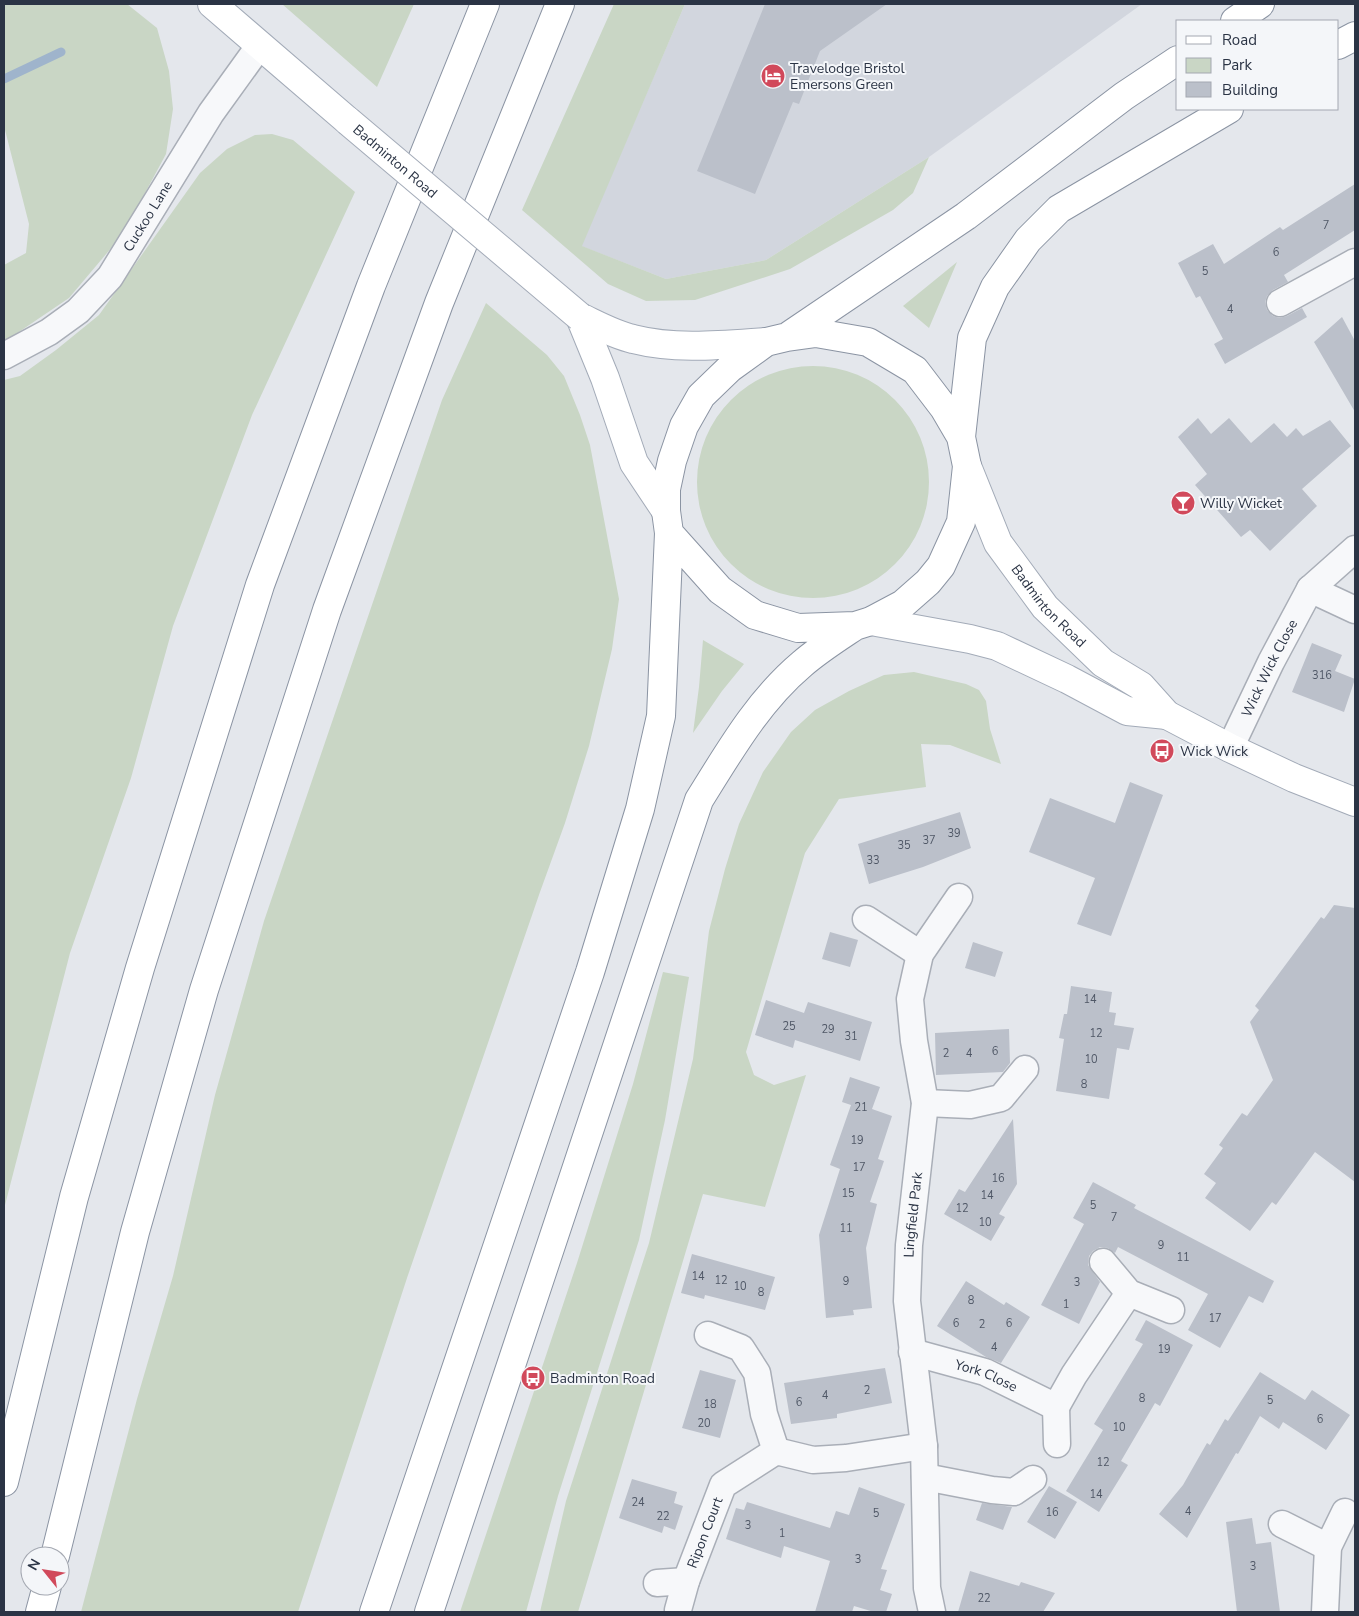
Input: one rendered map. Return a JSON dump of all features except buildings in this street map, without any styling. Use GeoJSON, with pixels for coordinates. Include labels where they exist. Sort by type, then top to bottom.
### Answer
{"type":"FeatureCollection","features":[{"type":"Feature","properties":{"kind":"main road","name":"Badminton Road"},"geometry":{"type":"LineString","coordinates":[[212,4],[348,122],[580,317],[631,339],[654,344],[704,346],[816,333],[868,342],[915,370],[944,408],[961,437]]}},
{"type":"Feature","properties":{"kind":"main road"},"geometry":{"type":"LineString","coordinates":[[4,1482],[74,1196],[140,968],[260,585],[371,286],[485,4]]}},
{"type":"Feature","properties":{"kind":"main road"},"geometry":{"type":"LineString","coordinates":[[57,1546],[135,1232],[204,990],[327,610],[439,303],[560,4]]}},
{"type":"Feature","properties":{"kind":"main road"},"geometry":{"type":"LineString","coordinates":[[1236,20],[1260,4]]}},
{"type":"Feature","properties":{"kind":"main road"},"geometry":{"type":"LineString","coordinates":[[1339,44],[1355,36]]}},
{"type":"Feature","properties":{"kind":"main road"},"geometry":{"type":"LineString","coordinates":[[374,1612],[590,972],[640,809],[661,716],[668,522],[666,489],[672,461],[684,426],[701,396],[730,368],[966,216],[1124,96],[1176,61]]}},
{"type":"Feature","properties":{"kind":"main road"},"geometry":{"type":"LineString","coordinates":[[429,1612],[699,800],[737,739],[766,700],[802,663],[863,624],[903,604],[928,582],[941,566],[961,522],[967,466],[961,437],[972,338],[995,287],[1028,240],[1059,209],[1227,110]]}},
{"type":"Feature","properties":{"kind":"main road","name":"Badminton Road"},"geometry":{"type":"LineString","coordinates":[[580,317],[605,378],[634,463],[668,522],[720,590],[755,615],[798,628],[863,624],[970,639],[997,646],[1067,679],[1127,712],[1168,715]]}},
{"type":"Feature","properties":{"kind":"main road","name":"Badminton Road"},"geometry":{"type":"LineString","coordinates":[[967,466],[998,543],[1045,607],[1103,663],[1141,686],[1168,715],[1230,748],[1294,778],[1355,802]]}},
{"type":"Feature","properties":{"kind":"main road"},"geometry":{"type":"LineString","coordinates":[[40,1612],[44,1596]]}},
{"type":"Feature","properties":{"kind":"street","name":"Cuckoo Lane"},"geometry":{"type":"LineString","coordinates":[[4,356],[49,332],[78,311],[110,277],[211,113],[260,45]]}},
{"type":"Feature","properties":{"kind":"street"},"geometry":{"type":"LineString","coordinates":[[1280,303],[1353,269]]}},
{"type":"Feature","properties":{"kind":"street","name":"Wick Wick Close"},"geometry":{"type":"LineString","coordinates":[[1230,748],[1271,662],[1310,589],[1355,549]]}},
{"type":"Feature","properties":{"kind":"street"},"geometry":{"type":"LineString","coordinates":[[1310,589],[1355,610]]}},
{"type":"Feature","properties":{"kind":"street","name":"Lingfield Park"},"geometry":{"type":"LineString","coordinates":[[932,1612],[927,1588],[924,1446],[907,1301],[909,1245],[925,1103],[914,1041],[910,999],[920,954],[959,897]]}},
{"type":"Feature","properties":{"kind":"street"},"geometry":{"type":"LineString","coordinates":[[866,919],[920,954]]}},
{"type":"Feature","properties":{"kind":"street"},"geometry":{"type":"LineString","coordinates":[[925,1103],[970,1105],[1001,1098],[1024,1069]]}},
{"type":"Feature","properties":{"kind":"street"},"geometry":{"type":"LineString","coordinates":[[1103,1262],[1129,1293],[1171,1310]]}},
{"type":"Feature","properties":{"kind":"street"},"geometry":{"type":"LineString","coordinates":[[1057,1444],[1056,1407],[1074,1375],[1094,1348],[1129,1293]]}},
{"type":"Feature","properties":{"kind":"street"},"geometry":{"type":"LineString","coordinates":[[708,1335],[741,1348],[757,1373],[764,1414],[776,1451],[813,1460],[846,1458],[924,1446]]}},
{"type":"Feature","properties":{"kind":"street","name":"York Close"},"geometry":{"type":"LineString","coordinates":[[912,1352],[984,1372],[1056,1407]]}},
{"type":"Feature","properties":{"kind":"street","name":"Ripon Court"},"geometry":{"type":"LineString","coordinates":[[678,1610],[686,1581],[723,1485],[776,1451]]}},
{"type":"Feature","properties":{"kind":"street"},"geometry":{"type":"LineString","coordinates":[[925,1477],[992,1490],[1014,1492],[1033,1479]]}},
{"type":"Feature","properties":{"kind":"street"},"geometry":{"type":"LineString","coordinates":[[1325,1612],[1328,1547],[1345,1512]]}},
{"type":"Feature","properties":{"kind":"street"},"geometry":{"type":"LineString","coordinates":[[1282,1524],[1328,1547]]}},
{"type":"Feature","properties":{"kind":"street","name":"Ripon Court"},"geometry":{"type":"LineString","coordinates":[[657,1583],[686,1581]]}},
{"type":"Feature","properties":{"kind":"shaded area"},"geometry":{"type":"Polygon","coordinates":[[[685,4],[1142,4],[929,157],[766,260],[666,279],[581,246],[685,4]]]}},
{"type":"Feature","properties":{"kind":"green space"},"geometry":{"type":"Polygon","coordinates":[[[4,4],[127,4],[157,28],[169,71],[173,109],[166,154],[123,234],[69,298],[4,342],[4,265],[26,253],[29,224],[4,126],[4,4]]]}},
{"type":"Feature","properties":{"kind":"green space"},"geometry":{"type":"Polygon","coordinates":[[[282,4],[414,4],[377,87],[282,4]]]}},
{"type":"Feature","properties":{"kind":"green space"},"geometry":{"type":"Polygon","coordinates":[[[614,4],[685,4],[582,246],[666,279],[766,260],[929,157],[913,193],[893,210],[790,269],[695,300],[646,301],[608,284],[522,210],[614,4]]]}},
{"type":"Feature","properties":{"kind":"green space"},"geometry":{"type":"Polygon","coordinates":[[[272,134],[293,140],[355,192],[252,415],[173,626],[131,778],[70,953],[4,1209],[4,380],[20,376],[99,315],[200,173],[227,149],[255,135],[272,134]]]}},
{"type":"Feature","properties":{"kind":"green space"},"geometry":{"type":"Polygon","coordinates":[[[957,262],[929,328],[903,306],[957,262]]]}},
{"type":"Feature","properties":{"kind":"green space"},"geometry":{"type":"Polygon","coordinates":[[[486,303],[547,355],[564,376],[590,445],[619,599],[612,649],[589,746],[565,823],[407,1278],[298,1612],[81,1612],[137,1399],[173,1276],[215,1095],[264,921],[442,400],[486,303]]]}},
{"type":"Feature","properties":{"kind":"green space"},"geometry":{"type":"Polygon","coordinates":[[[813,366],[836,368],[857,375],[868,380],[895,400],[915,427],[920,438],[927,459],[929,482],[927,505],[920,526],[915,537],[895,564],[868,584],[857,589],[836,596],[813,598],[790,596],[769,589],[758,584],[731,564],[711,537],[706,526],[699,505],[697,482],[699,459],[706,438],[711,427],[731,400],[758,380],[769,375],[790,368],[813,366]]]}},
{"type":"Feature","properties":{"kind":"green space"},"geometry":{"type":"Polygon","coordinates":[[[703,640],[744,664],[722,691],[693,733],[699,687],[703,640]]]}},
{"type":"Feature","properties":{"kind":"green space"},"geometry":{"type":"Polygon","coordinates":[[[914,672],[966,684],[979,690],[986,701],[990,729],[1001,764],[950,745],[921,744],[926,787],[839,799],[805,853],[746,1052],[754,1075],[774,1085],[806,1075],[765,1207],[703,1194],[578,1612],[540,1612],[566,1501],[649,1243],[693,1059],[709,931],[739,824],[763,772],[791,732],[815,710],[849,691],[884,675],[914,672]]]}},
{"type":"Feature","properties":{"kind":"green space"},"geometry":{"type":"Polygon","coordinates":[[[663,972],[689,977],[665,1120],[639,1240],[558,1496],[526,1612],[460,1612],[577,1263],[633,1084],[663,972]]]}},
{"type":"Feature","properties":{"kind":"waterway"},"geometry":{"type":"LineString","coordinates":[[4,79],[61,52]]}},
{"type":"Feature","properties":{"kind":"place","name":"Travelodge Bristol Emersons Green"},"geometry":{"type":"Point","coordinates":[773,76]}},
{"type":"Feature","properties":{"kind":"place","name":"Willy Wicket"},"geometry":{"type":"Point","coordinates":[1183,503]}},
{"type":"Feature","properties":{"kind":"place","name":"Wick Wick"},"geometry":{"type":"Point","coordinates":[1162,751]}},
{"type":"Feature","properties":{"kind":"place","name":"Badminton Road"},"geometry":{"type":"Point","coordinates":[533,1378]}}]}
